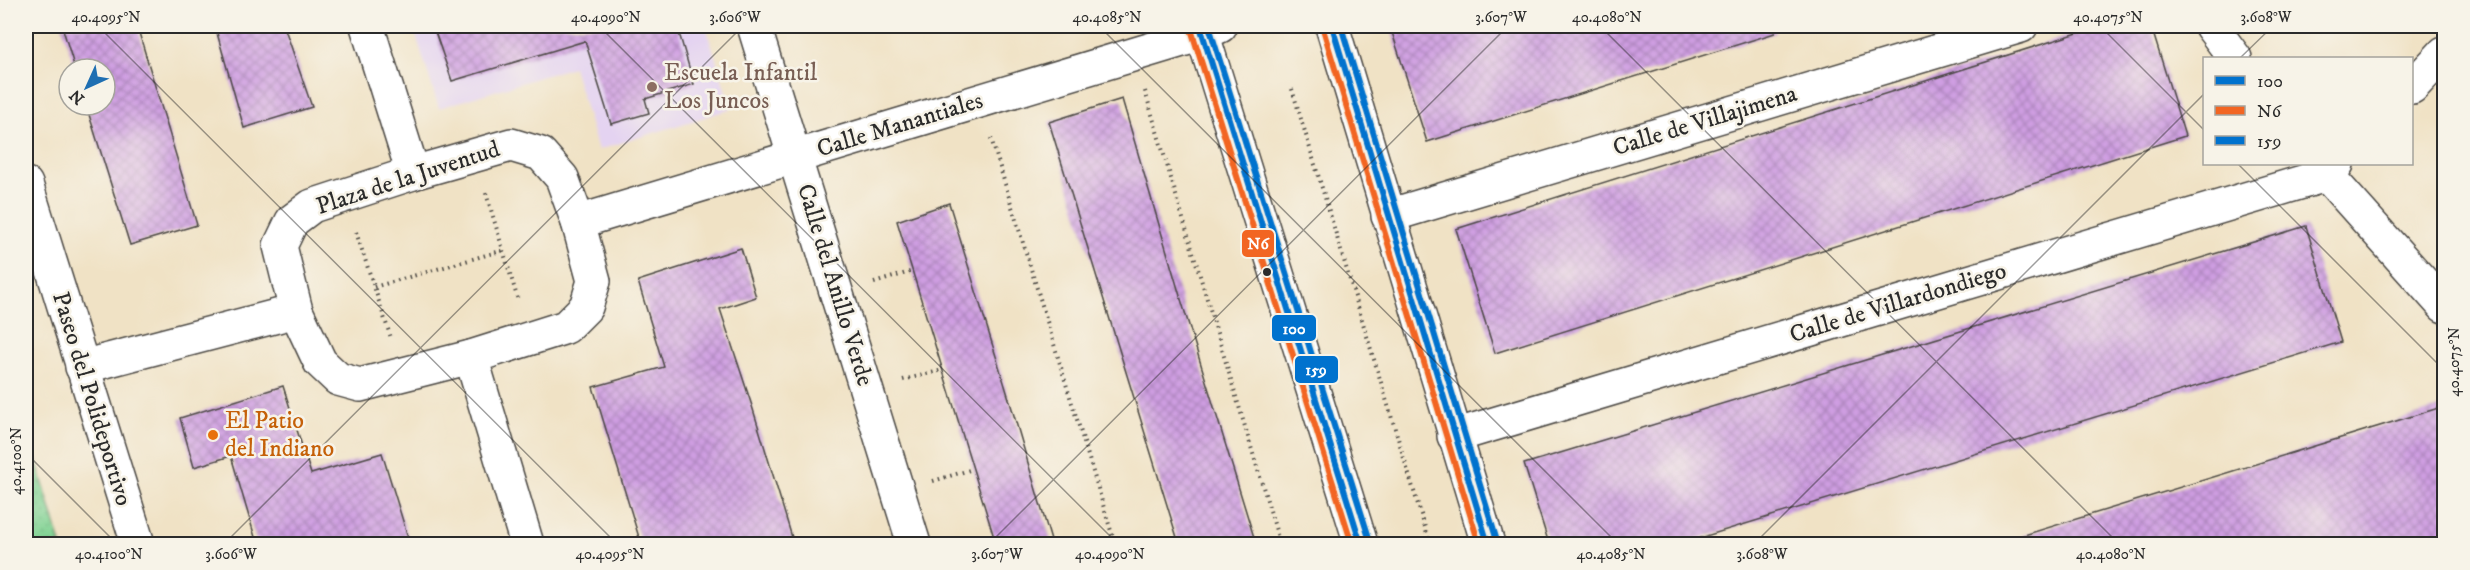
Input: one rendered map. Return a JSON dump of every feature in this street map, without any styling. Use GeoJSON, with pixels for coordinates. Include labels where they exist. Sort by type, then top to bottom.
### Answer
{"type":"FeatureCollection","features":[{"type":"Feature","properties":{"kind":"street"},"geometry":{"type":"LineString","coordinates":[[367,26],[413,173]]}},
{"type":"Feature","properties":{"kind":"street","name":"Calle del Anillo Verde"},"geometry":{"type":"LineString","coordinates":[[754,26],[914,544]]}},
{"type":"Feature","properties":{"kind":"street"},"geometry":{"type":"LineString","coordinates":[[1332,26],[1488,544]]}},
{"type":"Feature","properties":{"kind":"street","name":"Calle de Villajimena"},"geometry":{"type":"LineString","coordinates":[[1388,216],[2021,26]]}},
{"type":"Feature","properties":{"kind":"street"},"geometry":{"type":"LineString","coordinates":[[2211,26],[2234,57]]}},
{"type":"Feature","properties":{"kind":"street"},"geometry":{"type":"LineString","coordinates":[[1207,28],[1361,544]]}},
{"type":"Feature","properties":{"kind":"street","name":"Calle Manantiales"},"geometry":{"type":"LineString","coordinates":[[578,222],[1207,28]]}},
{"type":"Feature","properties":{"kind":"street"},"geometry":{"type":"LineString","coordinates":[[2413,86],[2445,53]]}},
{"type":"Feature","properties":{"kind":"street","name":"Plaza de la Juventud"},"geometry":{"type":"LineString","coordinates":[[511,145],[542,154],[562,178],[578,222],[594,281],[586,307],[566,327],[471,357],[360,385],[338,379],[320,362],[296,311],[280,246],[292,221],[312,206],[476,155],[511,145]]}},
{"type":"Feature","properties":{"kind":"street"},"geometry":{"type":"LineString","coordinates":[[2327,167],[2445,306]]}},
{"type":"Feature","properties":{"kind":"street","name":"Calle de Villardondiego"},"geometry":{"type":"LineString","coordinates":[[1454,436],[2327,167]]}},
{"type":"Feature","properties":{"kind":"street","name":"Paseo del Polideportivo"},"geometry":{"type":"LineString","coordinates":[[26,184],[138,544]]}},
{"type":"Feature","properties":{"kind":"street"},"geometry":{"type":"LineString","coordinates":[[82,366],[296,311]]}},
{"type":"Feature","properties":{"kind":"street"},"geometry":{"type":"LineString","coordinates":[[471,357],[527,544]]}},
{"type":"Feature","properties":{"kind":"path"},"geometry":{"type":"LineString","coordinates":[[1144,88],[1280,544]]}},
{"type":"Feature","properties":{"kind":"path"},"geometry":{"type":"LineString","coordinates":[[1292,89],[1430,544]]}},
{"type":"Feature","properties":{"kind":"path"},"geometry":{"type":"LineString","coordinates":[[989,132],[1115,544]]}},
{"type":"Feature","properties":{"kind":"path"},"geometry":{"type":"LineString","coordinates":[[476,155],[530,338]]}},
{"type":"Feature","properties":{"kind":"path"},"geometry":{"type":"LineString","coordinates":[[344,195],[403,374]]}},
{"type":"Feature","properties":{"kind":"path"},"geometry":{"type":"LineString","coordinates":[[374,287],[504,250]]}},
{"type":"Feature","properties":{"kind":"path"},"geometry":{"type":"LineString","coordinates":[[866,286],[913,271]]}},
{"type":"Feature","properties":{"kind":"path"},"geometry":{"type":"LineString","coordinates":[[26,365],[31,348]]}},
{"type":"Feature","properties":{"kind":"path"},"geometry":{"type":"LineString","coordinates":[[895,382],[943,370]]}},
{"type":"Feature","properties":{"kind":"path"},"geometry":{"type":"LineString","coordinates":[[926,482],[973,469]]}},
{"type":"Feature","properties":{"kind":"shaded area","name":"Escuela Infantil Los Juncos"},"geometry":{"type":"Polygon","coordinates":[[[413,26],[706,26],[731,109],[598,150],[573,67],[439,108],[413,26]]]}},
{"type":"Feature","properties":{"kind":"green space"},"geometry":{"type":"Polygon","coordinates":[[[26,427],[61,544],[26,544],[26,427]]]}},
{"type":"Feature","properties":{"kind":"building"},"geometry":{"type":"Polygon","coordinates":[[[62,26],[137,26],[197,225],[130,245],[90,117],[117,117],[117,57],[71,57],[62,26]]]}},
{"type":"Feature","properties":{"kind":"building"},"geometry":{"type":"Polygon","coordinates":[[[215,26],[284,26],[312,107],[244,128],[215,26]]]}},
{"type":"Feature","properties":{"kind":"building"},"geometry":{"type":"Polygon","coordinates":[[[433,26],[677,26],[694,84],[645,99],[649,113],[611,124],[585,41],[452,81],[433,26]]]}},
{"type":"Feature","properties":{"kind":"building"},"geometry":{"type":"Polygon","coordinates":[[[1390,26],[1774,26],[1775,33],[1427,142],[1390,26]]]}},
{"type":"Feature","properties":{"kind":"building"},"geometry":{"type":"Polygon","coordinates":[[[2100,26],[2151,26],[2185,136],[1495,353],[1456,229],[2100,26]]]}},
{"type":"Feature","properties":{"kind":"building"},"geometry":{"type":"Polygon","coordinates":[[[1122,99],[1256,544],[1179,544],[1049,122],[1122,99]]]}},
{"type":"Feature","properties":{"kind":"building"},"geometry":{"type":"Polygon","coordinates":[[[949,203],[1052,544],[996,544],[897,221],[949,203]]]}},
{"type":"Feature","properties":{"kind":"building"},"geometry":{"type":"Polygon","coordinates":[[[2306,226],[2341,342],[1680,544],[1549,544],[1524,464],[2306,226]]]}},
{"type":"Feature","properties":{"kind":"building"},"geometry":{"type":"Polygon","coordinates":[[[741,248],[756,297],[720,309],[794,544],[641,544],[593,387],[664,367],[638,281],[741,248]]]}},
{"type":"Feature","properties":{"kind":"building"},"geometry":{"type":"Polygon","coordinates":[[[283,386],[311,474],[382,453],[410,544],[257,544],[231,456],[194,467],[180,418],[283,386]]]}},
{"type":"Feature","properties":{"kind":"building"},"geometry":{"type":"Polygon","coordinates":[[[2445,406],[2445,544],[2023,544],[2021,536],[2445,406]]]}},
{"type":"Feature","properties":{"kind":"transit line","name":"100"},"geometry":{"type":"LineString","coordinates":[[1200,26],[1361,544]]}},
{"type":"Feature","properties":{"kind":"transit line","name":"159"},"geometry":{"type":"LineString","coordinates":[[1209,26],[1370,541]]}},
{"type":"Feature","properties":{"kind":"transit line","name":"100"},"geometry":{"type":"LineString","coordinates":[[1332,26],[1488,544]]}},
{"type":"Feature","properties":{"kind":"transit line","name":"159"},"geometry":{"type":"LineString","coordinates":[[1341,26],[1497,541]]}},
{"type":"Feature","properties":{"kind":"transit line","name":"N6"},"geometry":{"type":"LineString","coordinates":[[1191,29],[1352,544]]}},
{"type":"Feature","properties":{"kind":"transit line","name":"N6"},"geometry":{"type":"LineString","coordinates":[[1323,29],[1479,544]]}},
{"type":"Feature","properties":{"kind":"place","name":"Escuela Infantil Los Juncos"},"geometry":{"type":"Point","coordinates":[652,87]}},
{"type":"Feature","properties":{"kind":"place","name":"El Patio del Indiano"},"geometry":{"type":"Point","coordinates":[213,435]}}]}
